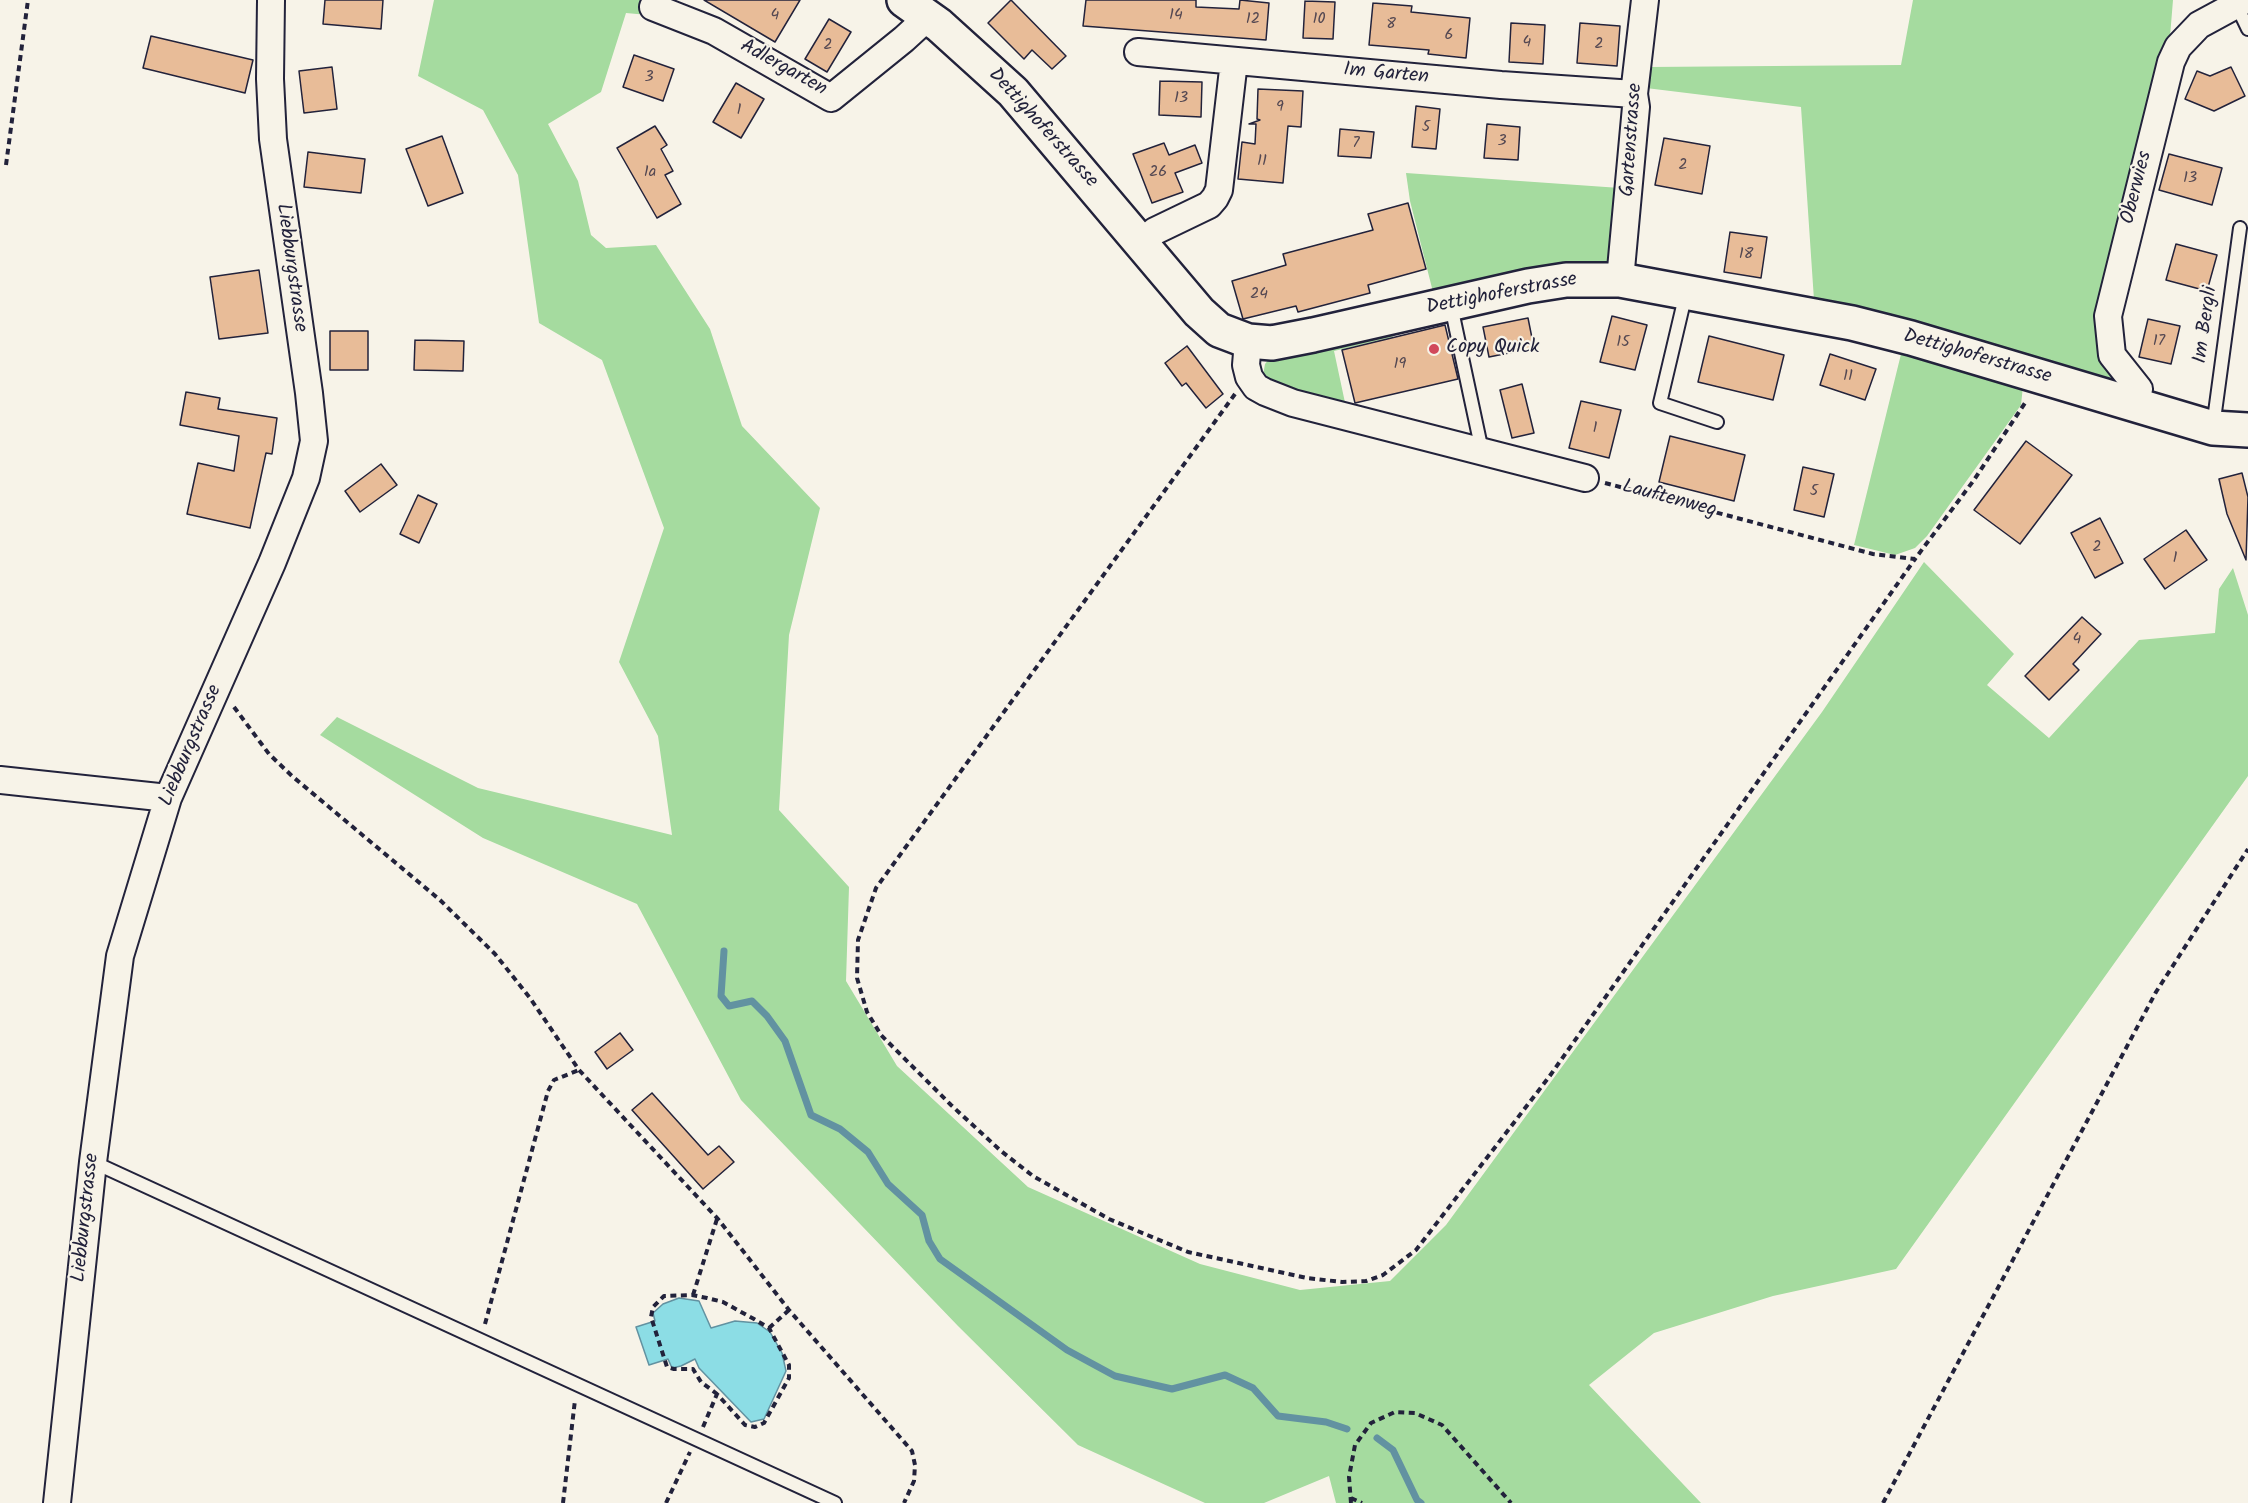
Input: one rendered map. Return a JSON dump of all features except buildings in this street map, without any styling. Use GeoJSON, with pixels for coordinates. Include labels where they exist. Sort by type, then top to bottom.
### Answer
{"type":"FeatureCollection","features":[{"type":"Feature","properties":{"kind":"street","name":"Liebburgstrasse"},"geometry":{"type":"LineString","coordinates":[[57,1503],[93,1162],[120,956],[168,798],[306,478],[314,441],[273,140],[270,79],[271,0]]}},
{"type":"Feature","properties":{"kind":"street","name":"Gartenstrasse"},"geometry":{"type":"LineString","coordinates":[[1620,280],[1635,119],[1634,94],[1645,0]]}},
{"type":"Feature","properties":{"kind":"street","name":"Oberwies"},"geometry":{"type":"LineString","coordinates":[[2135,404],[2139,389],[2112,354],[2108,316],[2139,184],[2171,62],[2178,47],[2199,25],[2240,2]]}},
{"type":"Feature","properties":{"kind":"street","name":"Adlergarten"},"geometry":{"type":"LineString","coordinates":[[653,7],[714,31],[831,98],[904,39],[926,16]]}},
{"type":"Feature","properties":{"kind":"street","name":"Dettighoferstrasse"},"geometry":{"type":"LineString","coordinates":[[926,16],[1013,92],[1199,312],[1219,330],[1248,342],[1282,341],[1566,280],[1620,280],[1852,323],[2247,437]]}},
{"type":"Feature","properties":{"kind":"street","name":"Im Garten"},"geometry":{"type":"LineString","coordinates":[[1138,52],[1501,85],[1634,94]]}},
{"type":"Feature","properties":{"kind":"street"},"geometry":{"type":"LineString","coordinates":[[1142,242],[1155,231],[1209,205],[1215,198],[1219,190],[1233,61]]}},
{"type":"Feature","properties":{"kind":"street"},"geometry":{"type":"LineString","coordinates":[[1248,342],[1246,365],[1249,377],[1256,387],[1265,392],[1293,403],[1585,478]]}},
{"type":"Feature","properties":{"kind":"street"},"geometry":{"type":"LineString","coordinates":[[0,780],[168,798]]}},
{"type":"Feature","properties":{"kind":"lane"},"geometry":{"type":"LineString","coordinates":[[2240,2],[2248,28]]}},
{"type":"Feature","properties":{"kind":"lane","name":"Im Bergli"},"geometry":{"type":"LineString","coordinates":[[2212,428],[2240,228]]}},
{"type":"Feature","properties":{"kind":"lane"},"geometry":{"type":"LineString","coordinates":[[1686,292],[1660,403],[1717,422]]}},
{"type":"Feature","properties":{"kind":"lane"},"geometry":{"type":"LineString","coordinates":[[1451,304],[1482,451]]}},
{"type":"Feature","properties":{"kind":"lane"},"geometry":{"type":"LineString","coordinates":[[93,1162],[835,1503]]}},
{"type":"Feature","properties":{"kind":"path"},"geometry":{"type":"LineString","coordinates":[[6,165],[28,0]]}},
{"type":"Feature","properties":{"kind":"path"},"geometry":{"type":"LineString","coordinates":[[1249,377],[876,888],[858,940],[857,978],[867,1012],[881,1035],[951,1105],[1033,1176],[1109,1219],[1188,1252],[1307,1278],[1342,1282],[1366,1281],[1383,1275],[1416,1250],[1549,1077],[1915,559],[1974,480],[2042,377]]}},
{"type":"Feature","properties":{"kind":"path","name":"Lauftenweg"},"geometry":{"type":"LineString","coordinates":[[1585,478],[1873,554],[1915,559]]}},
{"type":"Feature","properties":{"kind":"path"},"geometry":{"type":"LineString","coordinates":[[218,684],[251,731],[292,776],[440,900],[495,954],[530,998],[579,1070],[717,1219],[789,1310],[912,1451],[915,1465],[914,1481],[903,1503]]}},
{"type":"Feature","properties":{"kind":"path"},"geometry":{"type":"LineString","coordinates":[[1883,1503],[2156,992],[2248,849]]}},
{"type":"Feature","properties":{"kind":"path"},"geometry":{"type":"LineString","coordinates":[[480,1340],[548,1091],[554,1080],[579,1070]]}},
{"type":"Feature","properties":{"kind":"path"},"geometry":{"type":"LineString","coordinates":[[693,1295],[717,1219]]}},
{"type":"Feature","properties":{"kind":"path"},"geometry":{"type":"LineString","coordinates":[[693,1295],[723,1302],[770,1328],[789,1365],[789,1378],[781,1389],[770,1416],[764,1423],[755,1427],[745,1425],[717,1394],[701,1382],[693,1369],[674,1370],[667,1366],[651,1317],[653,1306],[664,1296],[693,1295]]}},
{"type":"Feature","properties":{"kind":"path"},"geometry":{"type":"LineString","coordinates":[[770,1328],[789,1310]]}},
{"type":"Feature","properties":{"kind":"path"},"geometry":{"type":"LineString","coordinates":[[563,1503],[577,1385]]}},
{"type":"Feature","properties":{"kind":"path"},"geometry":{"type":"LineString","coordinates":[[666,1503],[717,1394]]}},
{"type":"Feature","properties":{"kind":"path"},"geometry":{"type":"LineString","coordinates":[[1362,1503],[1351,1501],[1349,1477],[1355,1445],[1371,1423],[1395,1412],[1415,1413],[1442,1425],[1511,1503]]}},
{"type":"Feature","properties":{"kind":"green space"},"geometry":{"type":"Polygon","coordinates":[[[434,0],[653,0],[648,15],[626,13],[601,92],[548,124],[578,181],[591,235],[606,248],[656,245],[710,329],[742,426],[820,508],[789,635],[779,810],[849,887],[846,981],[897,1066],[1028,1187],[1200,1264],[1300,1290],[1390,1281],[1446,1225],[1822,712],[1924,562],[2014,654],[1987,685],[2049,738],[2139,640],[2215,633],[2219,589],[2233,568],[2248,615],[2248,776],[1896,1269],[1773,1296],[1654,1333],[1589,1385],[1701,1503],[1336,1503],[1329,1476],[1264,1503],[1205,1503],[1078,1445],[958,1326],[741,1100],[637,904],[483,838],[320,735],[337,717],[478,788],[672,835],[658,736],[619,662],[664,528],[602,360],[539,323],[518,175],[483,110],[418,76],[434,0]]]}},
{"type":"Feature","properties":{"kind":"green space"},"geometry":{"type":"Polygon","coordinates":[[[1913,0],[2173,0],[2169,49],[2103,312],[2122,384],[1814,300],[1801,107],[1646,88],[1648,67],[1901,65],[1913,0]]]}},
{"type":"Feature","properties":{"kind":"green space"},"geometry":{"type":"Polygon","coordinates":[[[1406,173],[1620,188],[1612,256],[1604,264],[1433,292],[1410,201],[1406,173]]]}},
{"type":"Feature","properties":{"kind":"green space"},"geometry":{"type":"Polygon","coordinates":[[[1390,327],[1393,337],[1334,351],[1347,412],[1278,391],[1263,375],[1265,364],[1270,358],[1390,327]]]}},
{"type":"Feature","properties":{"kind":"green space"},"geometry":{"type":"Polygon","coordinates":[[[1903,346],[2023,386],[2021,405],[1927,536],[1915,548],[1895,555],[1854,545],[1903,346]]]}},
{"type":"Feature","properties":{"kind":"water"},"geometry":{"type":"Polygon","coordinates":[[[679,1298],[699,1301],[711,1328],[735,1321],[757,1323],[770,1332],[782,1353],[786,1371],[764,1419],[751,1422],[699,1368],[695,1359],[672,1368],[668,1359],[649,1365],[636,1327],[655,1321],[653,1313],[663,1304],[679,1298]]]}},
{"type":"Feature","properties":{"kind":"waterway"},"geometry":{"type":"LineString","coordinates":[[724,951],[721,996],[729,1006],[752,1001],[767,1016],[785,1041],[811,1115],[840,1129],[868,1152],[888,1184],[922,1215],[929,1241],[940,1259],[1067,1350],[1115,1376],[1172,1389],[1225,1375],[1253,1388],[1278,1416],[1326,1422],[1347,1429]]}},
{"type":"Feature","properties":{"kind":"waterway"},"geometry":{"type":"LineString","coordinates":[[1377,1438],[1393,1450],[1417,1500],[1421,1503]]}},
{"type":"Feature","properties":{"kind":"place","name":"Copy Quick"},"geometry":{"type":"Point","coordinates":[1434,349]}}]}
